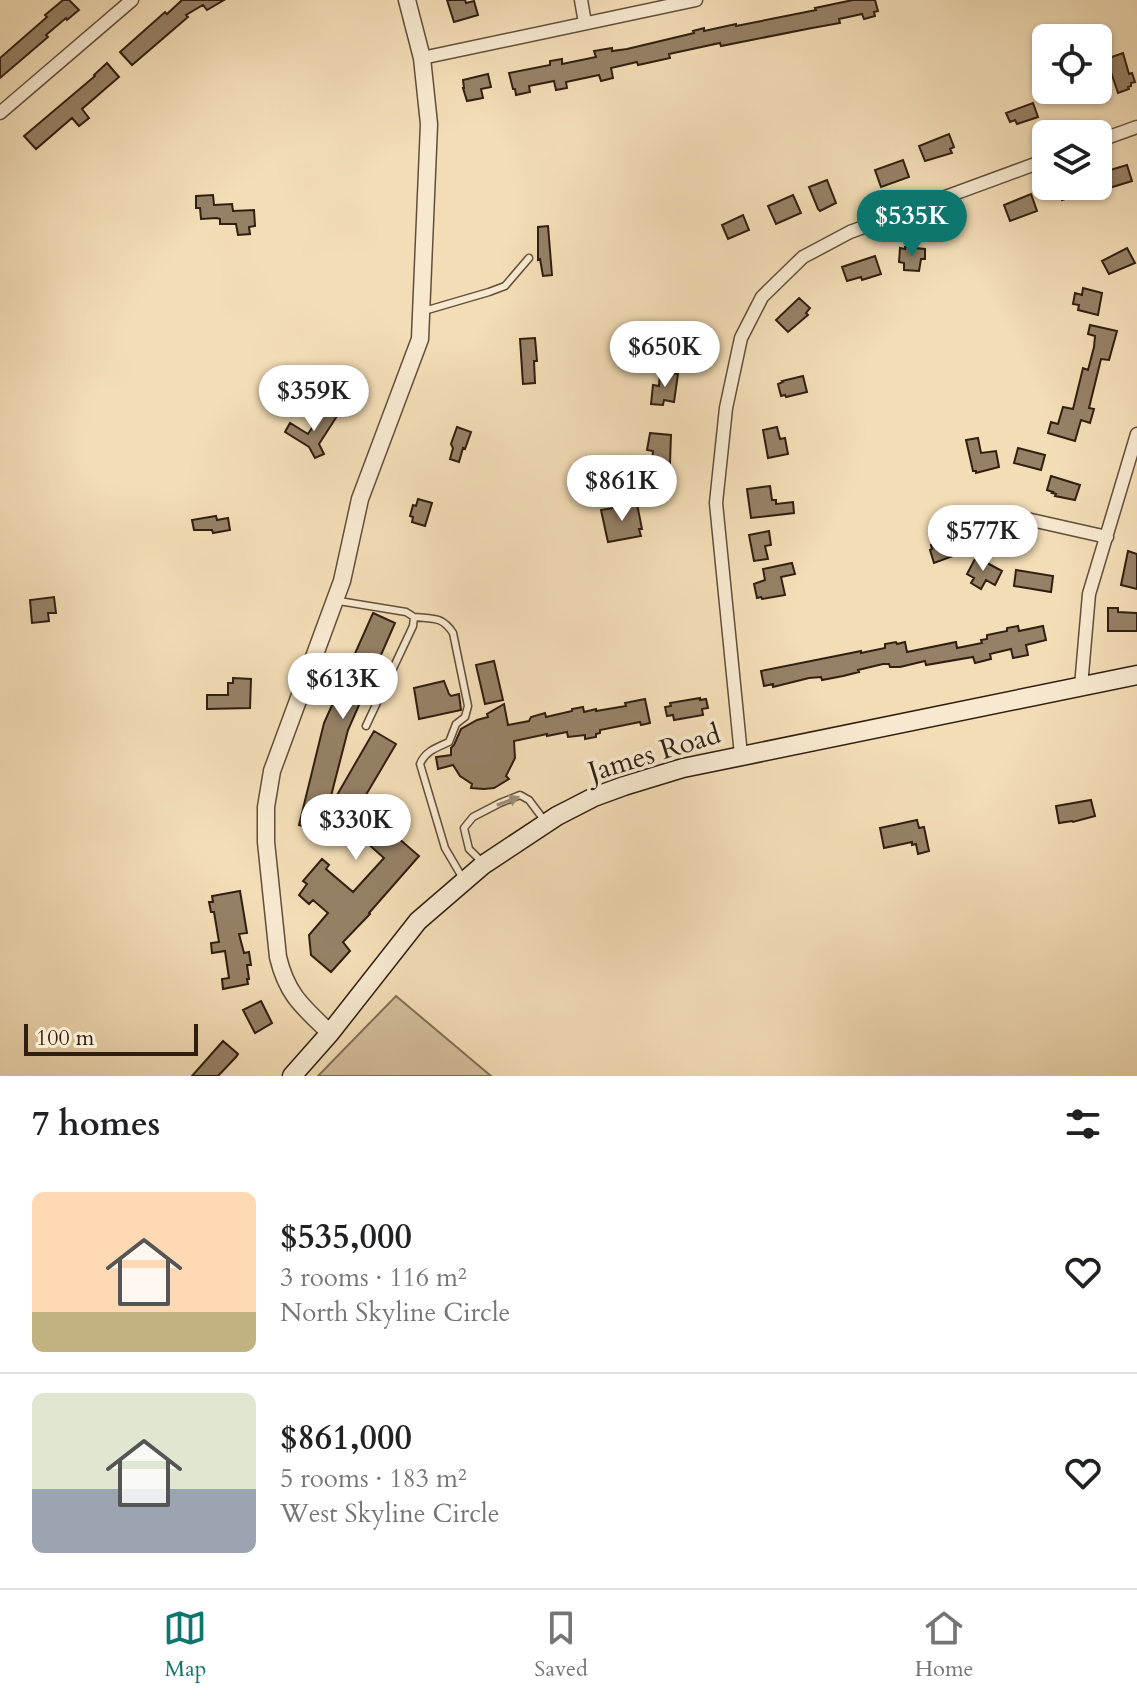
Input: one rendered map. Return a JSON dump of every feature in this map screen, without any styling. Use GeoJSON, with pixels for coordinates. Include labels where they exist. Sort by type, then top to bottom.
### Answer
{"type":"FeatureCollection","features":[{"type":"Feature","properties":{"kind":"main road","name":"James Road"},"geometry":{"type":"LineString","coordinates":[[292,1076],[418,921],[485,864],[546,823],[594,797],[683,768],[1137,675]]}},
{"type":"Feature","properties":{"kind":"street"},"geometry":{"type":"LineString","coordinates":[[0,113],[132,0]]}},
{"type":"Feature","properties":{"kind":"street"},"geometry":{"type":"LineString","coordinates":[[330,1033],[297,1001],[282,974],[266,842],[266,807],[272,771],[342,581],[360,499],[420,339],[429,124],[422,58],[407,0]]}},
{"type":"Feature","properties":{"kind":"street"},"geometry":{"type":"LineString","coordinates":[[581,0],[585,23]]}},
{"type":"Feature","properties":{"kind":"street"},"geometry":{"type":"LineString","coordinates":[[422,58],[696,0]]}},
{"type":"Feature","properties":{"kind":"street"},"geometry":{"type":"LineString","coordinates":[[1112,136],[1137,127]]}},
{"type":"Feature","properties":{"kind":"street"},"geometry":{"type":"LineString","coordinates":[[741,755],[716,503],[726,408],[741,338],[762,297],[803,257],[850,232],[1032,165]]}},
{"type":"Feature","properties":{"kind":"street"},"geometry":{"type":"LineString","coordinates":[[1081,686],[1089,594],[1137,434]]}},
{"type":"Feature","properties":{"kind":"street"},"geometry":{"type":"LineString","coordinates":[[1018,517],[1107,537]]}},
{"type":"Feature","properties":{"kind":"lane"},"geometry":{"type":"LineString","coordinates":[[421,312],[505,286],[529,258]]}},
{"type":"Feature","properties":{"kind":"lane"},"geometry":{"type":"LineString","coordinates":[[335,600],[406,612],[414,617],[439,619],[453,633],[468,706],[465,717],[456,724],[449,742],[423,757],[420,764],[445,848],[465,881]]}},
{"type":"Feature","properties":{"kind":"lane"},"geometry":{"type":"LineString","coordinates":[[366,726],[413,626],[414,617]]}},
{"type":"Feature","properties":{"kind":"lane"},"geometry":{"type":"LineString","coordinates":[[485,864],[469,849],[464,828],[473,817],[520,795],[529,800],[546,823]]}},
{"type":"Feature","properties":{"kind":"shaded area"},"geometry":{"type":"Polygon","coordinates":[[[396,996],[491,1076],[318,1076],[396,996]]]}},
{"type":"Feature","properties":{"kind":"building"},"geometry":{"type":"Polygon","coordinates":[[[63,0],[69,0],[79,10],[46,35],[48,37],[0,78],[0,58],[63,0]]]}},
{"type":"Feature","properties":{"kind":"building"},"geometry":{"type":"Polygon","coordinates":[[[182,0],[224,0],[207,10],[203,5],[186,15],[188,17],[132,65],[120,52],[182,0]]]}},
{"type":"Feature","properties":{"kind":"building"},"geometry":{"type":"Polygon","coordinates":[[[447,0],[474,1],[478,15],[454,22],[447,0]]]}},
{"type":"Feature","properties":{"kind":"building"},"geometry":{"type":"Polygon","coordinates":[[[853,0],[875,0],[878,11],[874,12],[875,16],[864,19],[862,14],[839,19],[840,23],[721,46],[720,43],[669,54],[670,58],[611,68],[613,78],[601,81],[599,75],[566,82],[567,88],[556,90],[554,81],[529,86],[530,92],[516,95],[509,73],[550,65],[550,61],[562,59],[562,64],[596,57],[594,51],[627,49],[704,28],[704,31],[736,26],[853,0]]]}},
{"type":"Feature","properties":{"kind":"building"},"geometry":{"type":"Polygon","coordinates":[[[1123,53],[1129,74],[1132,73],[1135,82],[1129,89],[1118,93],[1112,75],[1112,57],[1123,53]]]}},
{"type":"Feature","properties":{"kind":"building"},"geometry":{"type":"Polygon","coordinates":[[[107,63],[119,77],[82,109],[89,118],[79,126],[72,118],[36,149],[24,136],[107,63]]]}},
{"type":"Feature","properties":{"kind":"building"},"geometry":{"type":"Polygon","coordinates":[[[488,74],[491,87],[481,89],[483,98],[467,101],[463,80],[488,74]]]}},
{"type":"Feature","properties":{"kind":"building"},"geometry":{"type":"Polygon","coordinates":[[[1032,103],[1038,117],[1017,124],[1015,120],[1010,122],[1006,113],[1032,103]]]}},
{"type":"Feature","properties":{"kind":"building"},"geometry":{"type":"Polygon","coordinates":[[[949,134],[954,147],[950,149],[952,153],[925,161],[919,146],[949,134]]]}},
{"type":"Feature","properties":{"kind":"building"},"geometry":{"type":"Polygon","coordinates":[[[903,160],[909,177],[881,187],[875,170],[903,160]]]}},
{"type":"Feature","properties":{"kind":"building"},"geometry":{"type":"Polygon","coordinates":[[[1127,165],[1132,181],[1112,187],[1112,169],[1127,165]]]}},
{"type":"Feature","properties":{"kind":"building"},"geometry":{"type":"Polygon","coordinates":[[[827,180],[836,203],[820,211],[809,187],[827,180]]]}},
{"type":"Feature","properties":{"kind":"building"},"geometry":{"type":"Polygon","coordinates":[[[1031,194],[1037,211],[1010,221],[1004,205],[1031,194]]]}},
{"type":"Feature","properties":{"kind":"building"},"geometry":{"type":"Polygon","coordinates":[[[213,195],[214,205],[232,204],[233,211],[254,210],[255,226],[249,227],[250,234],[238,235],[236,224],[220,224],[217,218],[201,219],[200,208],[196,208],[196,196],[213,195]]]}},
{"type":"Feature","properties":{"kind":"building"},"geometry":{"type":"Polygon","coordinates":[[[793,195],[801,213],[776,224],[768,206],[793,195]]]}},
{"type":"Feature","properties":{"kind":"building"},"geometry":{"type":"Polygon","coordinates":[[[743,215],[749,230],[728,239],[722,225],[743,215]]]}},
{"type":"Feature","properties":{"kind":"building"},"geometry":{"type":"Polygon","coordinates":[[[548,226],[552,275],[543,276],[538,260],[538,227],[548,226]]]}},
{"type":"Feature","properties":{"kind":"building"},"geometry":{"type":"Polygon","coordinates":[[[900,248],[925,249],[925,259],[921,259],[919,271],[904,270],[904,263],[899,262],[900,248]]]}},
{"type":"Feature","properties":{"kind":"building"},"geometry":{"type":"Polygon","coordinates":[[[1127,248],[1135,263],[1109,274],[1102,261],[1127,248]]]}},
{"type":"Feature","properties":{"kind":"building"},"geometry":{"type":"Polygon","coordinates":[[[875,256],[881,274],[847,281],[842,267],[875,256]]]}},
{"type":"Feature","properties":{"kind":"building"},"geometry":{"type":"Polygon","coordinates":[[[1083,288],[1102,293],[1098,315],[1078,310],[1079,305],[1073,304],[1075,293],[1082,295],[1083,288]]]}},
{"type":"Feature","properties":{"kind":"building"},"geometry":{"type":"Polygon","coordinates":[[[799,298],[810,308],[806,313],[808,315],[788,332],[776,320],[799,298]]]}},
{"type":"Feature","properties":{"kind":"building"},"geometry":{"type":"Polygon","coordinates":[[[1090,325],[1117,331],[1109,360],[1101,359],[1089,408],[1094,409],[1090,423],[1081,420],[1075,441],[1048,433],[1051,422],[1058,424],[1063,407],[1073,409],[1083,368],[1088,370],[1094,347],[1095,336],[1088,334],[1090,325]]]}},
{"type":"Feature","properties":{"kind":"building"},"geometry":{"type":"Polygon","coordinates":[[[535,338],[535,383],[523,384],[520,339],[535,338]]]}},
{"type":"Feature","properties":{"kind":"building"},"geometry":{"type":"Polygon","coordinates":[[[660,372],[678,374],[674,402],[664,400],[663,405],[651,404],[653,385],[659,386],[660,372]]]}},
{"type":"Feature","properties":{"kind":"building"},"geometry":{"type":"Polygon","coordinates":[[[803,376],[807,392],[781,396],[778,384],[803,376]]]}},
{"type":"Feature","properties":{"kind":"building"},"geometry":{"type":"Polygon","coordinates":[[[325,408],[337,416],[319,444],[324,454],[315,458],[309,447],[285,432],[290,423],[308,434],[325,408]]]}},
{"type":"Feature","properties":{"kind":"building"},"geometry":{"type":"Polygon","coordinates":[[[457,427],[471,432],[459,462],[450,459],[457,427]]]}},
{"type":"Feature","properties":{"kind":"building"},"geometry":{"type":"Polygon","coordinates":[[[777,427],[780,439],[785,438],[788,454],[768,458],[763,430],[777,427]]]}},
{"type":"Feature","properties":{"kind":"building"},"geometry":{"type":"Polygon","coordinates":[[[650,433],[671,435],[670,463],[652,462],[653,451],[647,450],[650,433]]]}},
{"type":"Feature","properties":{"kind":"building"},"geometry":{"type":"Polygon","coordinates":[[[978,438],[981,453],[996,451],[999,467],[976,473],[973,471],[966,440],[978,438]]]}},
{"type":"Feature","properties":{"kind":"building"},"geometry":{"type":"Polygon","coordinates":[[[1018,448],[1045,455],[1041,470],[1014,463],[1018,448]]]}},
{"type":"Feature","properties":{"kind":"building"},"geometry":{"type":"Polygon","coordinates":[[[1051,476],[1080,485],[1075,500],[1055,496],[1047,490],[1051,476]]]}},
{"type":"Feature","properties":{"kind":"building"},"geometry":{"type":"Polygon","coordinates":[[[770,486],[772,500],[776,500],[776,504],[793,502],[794,513],[751,518],[747,489],[770,486]]]}},
{"type":"Feature","properties":{"kind":"building"},"geometry":{"type":"Polygon","coordinates":[[[418,499],[432,503],[425,526],[412,522],[413,517],[410,516],[418,499]]]}},
{"type":"Feature","properties":{"kind":"building"},"geometry":{"type":"Polygon","coordinates":[[[637,504],[641,536],[608,542],[601,510],[637,504]]]}},
{"type":"Feature","properties":{"kind":"building"},"geometry":{"type":"Polygon","coordinates":[[[216,516],[217,520],[228,518],[230,530],[213,533],[212,530],[194,530],[192,520],[216,516]]]}},
{"type":"Feature","properties":{"kind":"building"},"geometry":{"type":"Polygon","coordinates":[[[952,521],[964,552],[934,563],[931,545],[943,541],[939,526],[952,521]]]}},
{"type":"Feature","properties":{"kind":"building"},"geometry":{"type":"Polygon","coordinates":[[[769,531],[771,545],[765,546],[768,559],[754,561],[749,535],[769,531]]]}},
{"type":"Feature","properties":{"kind":"building"},"geometry":{"type":"Polygon","coordinates":[[[1128,551],[1137,554],[1137,589],[1121,585],[1128,551]]]}},
{"type":"Feature","properties":{"kind":"building"},"geometry":{"type":"Polygon","coordinates":[[[976,557],[1002,571],[995,585],[986,580],[981,589],[971,583],[974,578],[967,574],[976,557]]]}},
{"type":"Feature","properties":{"kind":"building"},"geometry":{"type":"Polygon","coordinates":[[[792,563],[795,574],[781,577],[785,595],[757,598],[754,584],[765,580],[763,569],[792,563]]]}},
{"type":"Feature","properties":{"kind":"building"},"geometry":{"type":"Polygon","coordinates":[[[1016,570],[1053,576],[1051,592],[1014,586],[1016,570]]]}},
{"type":"Feature","properties":{"kind":"building"},"geometry":{"type":"Polygon","coordinates":[[[54,597],[56,613],[48,613],[49,621],[32,623],[30,600],[54,597]]]}},
{"type":"Feature","properties":{"kind":"building"},"geometry":{"type":"Polygon","coordinates":[[[1108,608],[1137,613],[1137,631],[1108,631],[1108,608]]]}},
{"type":"Feature","properties":{"kind":"building"},"geometry":{"type":"Polygon","coordinates":[[[373,613],[395,623],[348,730],[322,831],[299,825],[324,723],[373,613]]]}},
{"type":"Feature","properties":{"kind":"building"},"geometry":{"type":"Polygon","coordinates":[[[1018,626],[1019,631],[1043,626],[1046,640],[1026,645],[1028,655],[1013,658],[1011,649],[990,654],[991,659],[975,663],[973,657],[926,665],[925,661],[900,667],[883,664],[822,680],[821,677],[809,678],[773,687],[773,684],[764,686],[761,671],[885,648],[885,644],[896,642],[905,642],[907,652],[956,642],[957,648],[982,643],[981,640],[987,639],[987,635],[1018,626]]]}},
{"type":"Feature","properties":{"kind":"building"},"geometry":{"type":"Polygon","coordinates":[[[494,661],[503,700],[485,704],[476,665],[494,661]]]}},
{"type":"Feature","properties":{"kind":"building"},"geometry":{"type":"Polygon","coordinates":[[[233,678],[251,679],[250,708],[207,709],[207,695],[228,695],[228,683],[233,683],[233,678]]]}},
{"type":"Feature","properties":{"kind":"building"},"geometry":{"type":"Polygon","coordinates":[[[444,681],[451,696],[459,694],[461,710],[419,719],[414,688],[444,681]]]}},
{"type":"Feature","properties":{"kind":"building"},"geometry":{"type":"Polygon","coordinates":[[[645,699],[650,723],[600,730],[596,737],[585,739],[585,735],[568,737],[567,732],[514,741],[515,758],[506,776],[509,779],[494,788],[471,788],[472,784],[460,776],[453,765],[438,769],[436,757],[451,755],[451,748],[461,729],[488,717],[487,714],[504,704],[508,725],[529,721],[531,717],[545,713],[546,717],[583,707],[584,712],[596,711],[645,699]]]}},
{"type":"Feature","properties":{"kind":"building"},"geometry":{"type":"Polygon","coordinates":[[[706,699],[708,708],[702,709],[703,715],[674,720],[673,715],[667,716],[665,707],[671,706],[670,703],[706,699]]]}},
{"type":"Feature","properties":{"kind":"building"},"geometry":{"type":"Polygon","coordinates":[[[374,731],[396,744],[360,805],[419,856],[343,942],[350,951],[331,972],[311,955],[309,935],[328,913],[313,900],[309,904],[299,895],[307,884],[303,881],[322,859],[329,865],[326,869],[353,892],[384,858],[329,809],[374,731]]]}},
{"type":"Feature","properties":{"kind":"building"},"geometry":{"type":"Polygon","coordinates":[[[1091,800],[1095,816],[1059,823],[1056,806],[1091,800]]]}},
{"type":"Feature","properties":{"kind":"building"},"geometry":{"type":"Polygon","coordinates":[[[917,820],[919,828],[924,827],[929,851],[918,854],[916,844],[912,845],[912,842],[884,848],[880,828],[917,820]]]}},
{"type":"Feature","properties":{"kind":"building"},"geometry":{"type":"Polygon","coordinates":[[[240,891],[247,933],[239,934],[244,953],[249,952],[249,979],[248,984],[223,989],[222,979],[229,978],[225,951],[212,953],[211,943],[219,942],[214,912],[211,912],[209,902],[213,902],[212,896],[240,891]]]}},
{"type":"Feature","properties":{"kind":"building"},"geometry":{"type":"Polygon","coordinates":[[[261,1001],[272,1023],[255,1033],[243,1010],[261,1001]]]}},
{"type":"Feature","properties":{"kind":"building"},"geometry":{"type":"Polygon","coordinates":[[[223,1041],[238,1054],[236,1057],[218,1076],[192,1076],[223,1041]]]}}]}
